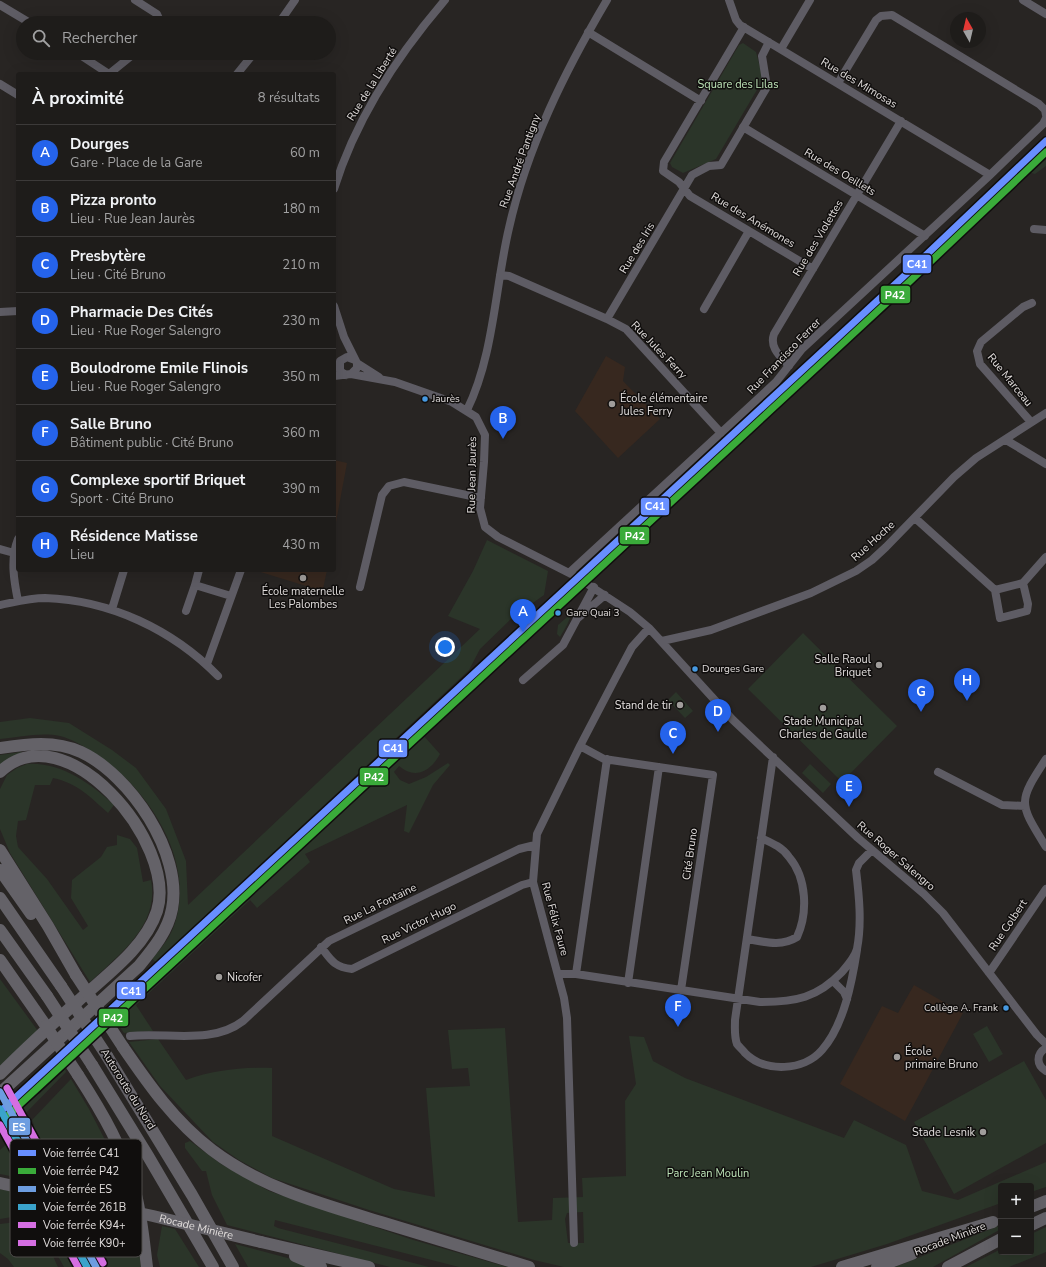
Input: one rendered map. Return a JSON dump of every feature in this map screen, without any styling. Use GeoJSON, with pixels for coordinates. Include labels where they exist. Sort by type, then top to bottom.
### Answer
{"type":"FeatureCollection","features":[{"type":"Feature","properties":{"kind":"highway"},"geometry":{"type":"LineString","coordinates":[[0,748],[48,743],[81,752],[98,763],[115,777],[136,799],[155,830],[168,862],[174,892],[168,923],[151,951],[138,966],[0,1093]]}},
{"type":"Feature","properties":{"kind":"highway"},"geometry":{"type":"LineString","coordinates":[[0,772],[9,764],[22,758],[43,756],[68,762],[97,780],[120,803],[138,827],[155,867],[159,894],[157,910],[152,922],[135,946],[0,1074]]}},
{"type":"Feature","properties":{"kind":"highway"},"geometry":{"type":"LineString","coordinates":[[0,850],[48,926],[76,975]]}},
{"type":"Feature","properties":{"kind":"highway"},"geometry":{"type":"LineString","coordinates":[[0,870],[76,975],[151,1088],[187,1129],[212,1150],[254,1177],[291,1193],[327,1206],[529,1267]]}},
{"type":"Feature","properties":{"kind":"highway","name":"Autoroute du Nord"},"geometry":{"type":"LineString","coordinates":[[0,898],[107,1056],[185,1182],[233,1267]]}},
{"type":"Feature","properties":{"kind":"highway","name":"Autoroute du Nord"},"geometry":{"type":"LineString","coordinates":[[0,930],[47,996],[138,1139]]}},
{"type":"Feature","properties":{"kind":"highway"},"geometry":{"type":"LineString","coordinates":[[0,960],[34,1006],[78,1075],[115,1139]]}},
{"type":"Feature","properties":{"kind":"highway","name":"Autoroute du Nord"},"geometry":{"type":"LineString","coordinates":[[142,1146],[212,1267]]}},
{"type":"Feature","properties":{"kind":"highway","name":"Rocade Minière"},"geometry":{"type":"LineString","coordinates":[[0,1183],[10,1185]]}},
{"type":"Feature","properties":{"kind":"highway"},"geometry":{"type":"LineString","coordinates":[[1034,1206],[1046,1201]]}},
{"type":"Feature","properties":{"kind":"highway","name":"Rocade Minière"},"geometry":{"type":"LineString","coordinates":[[142,1214],[369,1267]]}},
{"type":"Feature","properties":{"kind":"highway"},"geometry":{"type":"LineString","coordinates":[[1034,1223],[1046,1218]]}},
{"type":"Feature","properties":{"kind":"highway"},"geometry":{"type":"LineString","coordinates":[[842,1267],[997,1220]]}},
{"type":"Feature","properties":{"kind":"highway","name":"Rocade Minière"},"geometry":{"type":"LineString","coordinates":[[878,1267],[997,1220]]}},
{"type":"Feature","properties":{"kind":"highway"},"geometry":{"type":"LineString","coordinates":[[142,1231],[147,1267]]}},
{"type":"Feature","properties":{"kind":"highway","name":"Rocade Minière"},"geometry":{"type":"LineString","coordinates":[[948,1267],[998,1241]]}},
{"type":"Feature","properties":{"kind":"highway"},"geometry":{"type":"LineString","coordinates":[[261,1242],[321,1267]]}},
{"type":"Feature","properties":{"kind":"street"},"geometry":{"type":"LineString","coordinates":[[135,0],[158,16]]}},
{"type":"Feature","properties":{"kind":"street"},"geometry":{"type":"LineString","coordinates":[[284,16],[295,0]]}},
{"type":"Feature","properties":{"kind":"street","name":"Rue de la Liberté"},"geometry":{"type":"LineString","coordinates":[[336,183],[346,152],[359,125],[417,32],[445,0]]}},
{"type":"Feature","properties":{"kind":"street","name":"Rue André Pantigny"},"geometry":{"type":"LineString","coordinates":[[468,410],[482,371],[516,198],[554,100],[588,32],[607,0]]}},
{"type":"Feature","properties":{"kind":"street","name":"Rue des Mimosas"},"geometry":{"type":"LineString","coordinates":[[729,0],[732,3],[736,20],[744,27],[990,175]]}},
{"type":"Feature","properties":{"kind":"street"},"geometry":{"type":"LineString","coordinates":[[781,49],[810,0]]}},
{"type":"Feature","properties":{"kind":"street"},"geometry":{"type":"LineString","coordinates":[[1023,0],[1046,14]]}},
{"type":"Feature","properties":{"kind":"street"},"geometry":{"type":"LineString","coordinates":[[0,6],[18,16]]}},
{"type":"Feature","properties":{"kind":"street"},"geometry":{"type":"LineString","coordinates":[[838,83],[876,20],[881,16],[892,16],[1039,104],[1045,110],[1046,115]]}},
{"type":"Feature","properties":{"kind":"street"},"geometry":{"type":"LineString","coordinates":[[744,27],[662,167],[665,174],[679,182],[685,188],[692,175],[696,172],[709,166],[721,165],[743,127],[766,87],[762,56],[769,42]]}},
{"type":"Feature","properties":{"kind":"street"},"geometry":{"type":"LineString","coordinates":[[588,32],[701,101]]}},
{"type":"Feature","properties":{"kind":"street"},"geometry":{"type":"LineString","coordinates":[[88,60],[106,72]]}},
{"type":"Feature","properties":{"kind":"street"},"geometry":{"type":"LineString","coordinates":[[111,72],[126,60]]}},
{"type":"Feature","properties":{"kind":"street"},"geometry":{"type":"LineString","coordinates":[[239,72],[248,60]]}},
{"type":"Feature","properties":{"kind":"street"},"geometry":{"type":"LineString","coordinates":[[0,84],[16,94]]}},
{"type":"Feature","properties":{"kind":"street","name":"Rue Francisco Ferrer"},"geometry":{"type":"LineString","coordinates":[[569,573],[776,382],[802,349],[925,236],[1038,129],[1046,115]]}},
{"type":"Feature","properties":{"kind":"street","name":"Rue des Violettes"},"geometry":{"type":"LineString","coordinates":[[789,366],[775,350],[772,340],[813,268],[901,121]]}},
{"type":"Feature","properties":{"kind":"street","name":"Rue des Oeillets"},"geometry":{"type":"LineString","coordinates":[[743,127],[925,236]]}},
{"type":"Feature","properties":{"kind":"street","name":"Rue des Anémones"},"geometry":{"type":"LineString","coordinates":[[685,188],[690,196],[813,268]]}},
{"type":"Feature","properties":{"kind":"street","name":"Rue des Iris"},"geometry":{"type":"LineString","coordinates":[[607,319],[685,188]]}},
{"type":"Feature","properties":{"kind":"street"},"geometry":{"type":"LineString","coordinates":[[1034,228],[1046,230]]}},
{"type":"Feature","properties":{"kind":"street"},"geometry":{"type":"LineString","coordinates":[[704,309],[749,231]]}},
{"type":"Feature","properties":{"kind":"street","name":"Rue Jules Ferry"},"geometry":{"type":"LineString","coordinates":[[500,275],[509,276],[607,319],[626,329],[721,433]]}},
{"type":"Feature","properties":{"kind":"street","name":"Rue Marceau"},"geometry":{"type":"LineString","coordinates":[[1031,422],[980,364],[977,351],[981,342],[1023,307],[1032,303]]}},
{"type":"Feature","properties":{"kind":"street"},"geometry":{"type":"LineString","coordinates":[[0,312],[16,311]]}},
{"type":"Feature","properties":{"kind":"street"},"geometry":{"type":"LineString","coordinates":[[336,312],[344,337],[356,361],[356,371],[349,375],[340,371],[339,363],[344,337]]}},
{"type":"Feature","properties":{"kind":"street"},"geometry":{"type":"LineString","coordinates":[[339,363],[347,357],[356,361]]}},
{"type":"Feature","properties":{"kind":"street","name":"Rue Jean Jaurès"},"geometry":{"type":"LineString","coordinates":[[356,361],[382,378]]}},
{"type":"Feature","properties":{"kind":"street","name":"Rue Jean Jaurès"},"geometry":{"type":"LineString","coordinates":[[336,376],[349,375],[382,378],[452,402],[468,410],[480,422],[484,435],[484,462],[480,508],[482,521],[490,532],[582,580]]}},
{"type":"Feature","properties":{"kind":"street","name":"Rue Hoche"},"geometry":{"type":"LineString","coordinates":[[662,641],[711,630],[836,582],[872,560],[954,477],[976,458],[1006,440],[1046,412]]}},
{"type":"Feature","properties":{"kind":"street"},"geometry":{"type":"LineString","coordinates":[[1006,440],[1046,464]]}},
{"type":"Feature","properties":{"kind":"street"},"geometry":{"type":"LineString","coordinates":[[360,587],[382,495],[389,486],[404,482],[481,498]]}},
{"type":"Feature","properties":{"kind":"street"},"geometry":{"type":"LineString","coordinates":[[915,518],[995,590],[1000,618],[1027,610],[1028,604],[1023,583]]}},
{"type":"Feature","properties":{"kind":"street"},"geometry":{"type":"LineString","coordinates":[[16,546],[14,553],[14,582],[18,601]]}},
{"type":"Feature","properties":{"kind":"street"},"geometry":{"type":"LineString","coordinates":[[0,549],[14,553]]}},
{"type":"Feature","properties":{"kind":"street"},"geometry":{"type":"LineString","coordinates":[[995,590],[1023,583],[1046,557]]}},
{"type":"Feature","properties":{"kind":"street"},"geometry":{"type":"LineString","coordinates":[[112,609],[123,572]]}},
{"type":"Feature","properties":{"kind":"street"},"geometry":{"type":"LineString","coordinates":[[186,610],[198,572]]}},
{"type":"Feature","properties":{"kind":"street"},"geometry":{"type":"LineString","coordinates":[[207,664],[240,572]]}},
{"type":"Feature","properties":{"kind":"street","name":"Rue Roger Salengro"},"geometry":{"type":"LineString","coordinates":[[582,580],[594,587],[650,628],[733,720],[872,850],[924,894],[943,913],[1046,1044]]}},
{"type":"Feature","properties":{"kind":"street"},"geometry":{"type":"LineString","coordinates":[[195,585],[231,596]]}},
{"type":"Feature","properties":{"kind":"street"},"geometry":{"type":"LineString","coordinates":[[523,680],[563,645],[578,618],[583,604],[594,587]]}},
{"type":"Feature","properties":{"kind":"street"},"geometry":{"type":"LineString","coordinates":[[578,618],[605,595]]}},
{"type":"Feature","properties":{"kind":"street"},"geometry":{"type":"LineString","coordinates":[[0,605],[44,598],[85,602],[112,609],[148,624],[207,664],[218,676]]}},
{"type":"Feature","properties":{"kind":"street","name":"Rue Félix Faure"},"geometry":{"type":"LineString","coordinates":[[574,1243],[567,1018],[558,974],[533,882],[535,846],[537,834],[580,746],[632,647],[650,628]]}},
{"type":"Feature","properties":{"kind":"street","name":"Cité Bruno"},"geometry":{"type":"LineString","coordinates":[[580,746],[607,759],[713,775],[681,990]]}},
{"type":"Feature","properties":{"kind":"street"},"geometry":{"type":"LineString","coordinates":[[773,757],[734,1033],[738,1045],[750,1058],[768,1066],[784,1068],[801,1064],[814,1058],[823,1050],[834,1033],[847,999],[857,950],[859,922],[856,870],[859,863],[872,850]]}},
{"type":"Feature","properties":{"kind":"street"},"geometry":{"type":"LineString","coordinates":[[576,974],[607,759]]}},
{"type":"Feature","properties":{"kind":"street"},"geometry":{"type":"LineString","coordinates":[[1046,759],[1028,788],[1025,806],[1027,816],[1046,847]]}},
{"type":"Feature","properties":{"kind":"street"},"geometry":{"type":"LineString","coordinates":[[628,983],[659,767]]}},
{"type":"Feature","properties":{"kind":"street"},"geometry":{"type":"LineString","coordinates":[[938,772],[1002,805],[1016,807],[1025,806]]}},
{"type":"Feature","properties":{"kind":"street"},"geometry":{"type":"LineString","coordinates":[[747,939],[777,944],[790,941],[797,937],[804,911],[803,893],[798,871],[794,864],[779,846],[761,838]]}},
{"type":"Feature","properties":{"kind":"street","name":"Rue La Fontaine"},"geometry":{"type":"LineString","coordinates":[[130,1036],[217,1034],[237,1025],[253,1012],[321,947],[336,937],[519,849],[535,846]]}},
{"type":"Feature","properties":{"kind":"street","name":"Rue Victor Hugo"},"geometry":{"type":"LineString","coordinates":[[321,947],[333,963],[342,968],[352,969],[522,885],[533,882]]}},
{"type":"Feature","properties":{"kind":"street","name":"Rue Colbert"},"geometry":{"type":"LineString","coordinates":[[989,973],[1046,889]]}},
{"type":"Feature","properties":{"kind":"street"},"geometry":{"type":"LineString","coordinates":[[558,974],[576,974],[738,1000],[779,1002],[798,1000],[813,995],[833,981],[849,964],[857,950]]}},
{"type":"Feature","properties":{"kind":"street"},"geometry":{"type":"LineString","coordinates":[[833,981],[844,992],[847,999]]}},
{"type":"Feature","properties":{"kind":"street","name":"Rue Roger Salengro"},"geometry":{"type":"LineString","coordinates":[[1037,1034],[1040,1054],[1038,1062],[1046,1071]]}},
{"type":"Feature","properties":{"kind":"street"},"geometry":{"type":"LineString","coordinates":[[1040,1054],[1046,1048]]}},
{"type":"Feature","properties":{"kind":"shaded area","name":"École élémentaire Jules Ferry"},"geometry":{"type":"Polygon","coordinates":[[[606,356],[625,367],[623,381],[660,419],[618,458],[575,411],[606,356]]]}},
{"type":"Feature","properties":{"kind":"shaded area"},"geometry":{"type":"Polygon","coordinates":[[[336,460],[347,463],[336,522],[336,460]]]}},
{"type":"Feature","properties":{"kind":"shaded area","name":"École maternelle Les Palombes"},"geometry":{"type":"Polygon","coordinates":[[[260,572],[327,572],[323,589],[319,590],[260,572]]]}},
{"type":"Feature","properties":{"kind":"shaded area","name":"École primaire Bruno"},"geometry":{"type":"Polygon","coordinates":[[[914,985],[963,1013],[905,1121],[840,1084],[882,1006],[898,1013],[914,985]]]}},
{"type":"Feature","properties":{"kind":"green space","name":"Square des Lilas"},"geometry":{"type":"Polygon","coordinates":[[[743,43],[756,52],[762,75],[761,83],[716,159],[683,173],[672,167],[670,163],[739,45],[743,43]]]}},
{"type":"Feature","properties":{"kind":"green space"},"geometry":{"type":"Polygon","coordinates":[[[1046,154],[1046,166],[1035,174],[1028,172],[1046,154]]]}},
{"type":"Feature","properties":{"kind":"green space"},"geometry":{"type":"Polygon","coordinates":[[[487,540],[548,571],[544,595],[513,617],[480,649],[469,670],[156,962],[152,959],[171,933],[175,923],[180,899],[178,874],[172,849],[162,826],[148,804],[113,766],[81,745],[64,737],[45,734],[0,739],[0,722],[30,718],[69,723],[112,750],[136,768],[166,809],[186,861],[188,905],[480,629],[448,616],[473,571],[487,540]]]}},
{"type":"Feature","properties":{"kind":"green space"},"geometry":{"type":"Polygon","coordinates":[[[572,613],[560,637],[557,634],[558,625],[572,613]]]}},
{"type":"Feature","properties":{"kind":"green space","name":"Stade Municipal Charles de Gaulle"},"geometry":{"type":"Polygon","coordinates":[[[803,633],[897,726],[842,782],[748,689],[803,633]]]}},
{"type":"Feature","properties":{"kind":"green space","name":"Stand de tir"},"geometry":{"type":"Polygon","coordinates":[[[676,692],[693,711],[685,718],[668,700],[676,692]]]}},
{"type":"Feature","properties":{"kind":"green space"},"geometry":{"type":"Polygon","coordinates":[[[423,735],[440,754],[432,765],[422,772],[411,772],[399,766],[394,772],[400,780],[409,784],[426,777],[448,763],[450,765],[433,785],[409,833],[404,831],[407,805],[305,854],[310,862],[257,908],[250,900],[136,1005],[153,1031],[124,1033],[115,1020],[308,840],[402,749],[404,752],[423,735]]]}},
{"type":"Feature","properties":{"kind":"green space"},"geometry":{"type":"Polygon","coordinates":[[[22,753],[0,765],[0,755],[22,753]]]}},
{"type":"Feature","properties":{"kind":"green space"},"geometry":{"type":"Polygon","coordinates":[[[27,764],[52,766],[63,770],[85,782],[114,805],[108,813],[89,796],[76,787],[53,778],[50,785],[35,785],[26,820],[18,821],[16,836],[18,847],[47,879],[83,930],[88,926],[71,898],[72,880],[101,857],[107,847],[117,845],[117,835],[130,839],[137,848],[143,882],[151,880],[152,896],[149,911],[143,925],[135,938],[124,950],[90,982],[10,853],[0,829],[0,789],[7,775],[17,768],[27,764]]]}},
{"type":"Feature","properties":{"kind":"green space"},"geometry":{"type":"Polygon","coordinates":[[[810,764],[831,784],[823,793],[802,773],[810,764]]]}},
{"type":"Feature","properties":{"kind":"green space"},"geometry":{"type":"Polygon","coordinates":[[[0,979],[38,1031],[0,1066],[0,979]]]}},
{"type":"Feature","properties":{"kind":"green space"},"geometry":{"type":"Polygon","coordinates":[[[987,1026],[1003,1054],[989,1062],[973,1034],[987,1026]]]}},
{"type":"Feature","properties":{"kind":"green space","name":"Parc Jean Moulin"},"geometry":{"type":"Polygon","coordinates":[[[505,1028],[518,1222],[552,1220],[553,1198],[583,1197],[582,1178],[626,1176],[625,1101],[636,1084],[629,1036],[644,1037],[653,1061],[685,1078],[844,1138],[854,1120],[906,1145],[922,1191],[958,1200],[1046,1162],[1046,1187],[1034,1191],[1034,1183],[998,1183],[998,1204],[887,1244],[811,1267],[564,1267],[534,1260],[369,1210],[272,1178],[239,1160],[213,1142],[160,1086],[129,1042],[158,1039],[186,1080],[229,1070],[272,1068],[272,1136],[394,1189],[435,1197],[426,1088],[470,1086],[468,1068],[452,1069],[448,1030],[505,1028]],[[583,1212],[567,1213],[565,1219],[568,1243],[584,1243],[583,1212]]]}},
{"type":"Feature","properties":{"kind":"green space","name":"Stade Lesnik"},"geometry":{"type":"Polygon","coordinates":[[[1024,1061],[1046,1100],[1046,1143],[954,1194],[914,1122],[1024,1061]]]}},
{"type":"Feature","properties":{"kind":"green space"},"geometry":{"type":"Polygon","coordinates":[[[65,1069],[66,1072],[22,1117],[17,1108],[34,1092],[39,1094],[65,1069]]]}},
{"type":"Feature","properties":{"kind":"green space"},"geometry":{"type":"Polygon","coordinates":[[[71,1079],[105,1139],[35,1139],[29,1128],[34,1125],[32,1120],[71,1079]]]}},
{"type":"Feature","properties":{"kind":"green space"},"geometry":{"type":"Polygon","coordinates":[[[3,1120],[8,1129],[0,1137],[0,1123],[3,1120]]]}},
{"type":"Feature","properties":{"kind":"green space"},"geometry":{"type":"Polygon","coordinates":[[[10,1141],[10,1176],[0,1174],[0,1150],[10,1141]]]}},
{"type":"Feature","properties":{"kind":"green space"},"geometry":{"type":"Polygon","coordinates":[[[190,1141],[221,1164],[269,1191],[410,1239],[507,1267],[459,1267],[275,1220],[274,1226],[278,1228],[429,1267],[390,1267],[227,1225],[212,1195],[206,1171],[202,1171],[185,1148],[185,1143],[190,1141]]]}},
{"type":"Feature","properties":{"kind":"green space"},"geometry":{"type":"Polygon","coordinates":[[[0,1189],[10,1192],[10,1217],[0,1219],[0,1189]]]}},
{"type":"Feature","properties":{"kind":"green space"},"geometry":{"type":"Polygon","coordinates":[[[10,1223],[10,1257],[53,1257],[58,1267],[14,1267],[8,1259],[0,1253],[0,1224],[10,1223]]]}},
{"type":"Feature","properties":{"kind":"green space"},"geometry":{"type":"Polygon","coordinates":[[[162,1226],[175,1229],[199,1267],[160,1267],[157,1255],[162,1226]]]}},
{"type":"Feature","properties":{"kind":"green space"},"geometry":{"type":"Polygon","coordinates":[[[998,1226],[998,1231],[933,1267],[895,1267],[998,1226]]]}},
{"type":"Feature","properties":{"kind":"green space"},"geometry":{"type":"Polygon","coordinates":[[[1046,1227],[1046,1252],[1009,1267],[966,1267],[998,1251],[998,1255],[1034,1255],[1034,1233],[1046,1227]]]}},
{"type":"Feature","properties":{"kind":"green space"},"geometry":{"type":"Polygon","coordinates":[[[235,1244],[295,1260],[312,1267],[248,1267],[235,1244]]]}},
{"type":"Feature","properties":{"kind":"green space"},"geometry":{"type":"Polygon","coordinates":[[[58,1257],[78,1257],[83,1267],[64,1267],[58,1257]]]}},
{"type":"Feature","properties":{"kind":"green space"},"geometry":{"type":"Polygon","coordinates":[[[102,1257],[140,1257],[141,1267],[107,1267],[102,1257]]]}},
{"type":"Feature","properties":{"kind":"rail line","name":"C41"},"geometry":{"type":"LineString","coordinates":[[0,1112],[903,277],[1046,141]]}},
{"type":"Feature","properties":{"kind":"rail line","name":"P42"},"geometry":{"type":"LineString","coordinates":[[5,1118],[908,283],[1046,152]]}},
{"type":"Feature","properties":{"kind":"rail line","name":"K94+"},"geometry":{"type":"LineString","coordinates":[[7,1088],[35,1139]]}},
{"type":"Feature","properties":{"kind":"rail line","name":"ES"},"geometry":{"type":"LineString","coordinates":[[0,1092],[26,1139]]}},
{"type":"Feature","properties":{"kind":"rail line","name":"261B"},"geometry":{"type":"LineString","coordinates":[[0,1109],[17,1139]]}},
{"type":"Feature","properties":{"kind":"rail line","name":"K90+"},"geometry":{"type":"LineString","coordinates":[[0,1125],[10,1143]]}},
{"type":"Feature","properties":{"kind":"rail line","name":"K90+"},"geometry":{"type":"LineString","coordinates":[[73,1257],[78,1267]]}},
{"type":"Feature","properties":{"kind":"rail line","name":"261B"},"geometry":{"type":"LineString","coordinates":[[81,1257],[87,1267]]}},
{"type":"Feature","properties":{"kind":"rail line","name":"ES"},"geometry":{"type":"LineString","coordinates":[[91,1257],[96,1267]]}},
{"type":"Feature","properties":{"kind":"rail line","name":"K94+"},"geometry":{"type":"LineString","coordinates":[[100,1257],[103,1263]]}},
{"type":"Feature","properties":{"kind":"place","name":"Jaurès"},"geometry":{"type":"Point","coordinates":[425,399]}},
{"type":"Feature","properties":{"kind":"place","name":"École élémentaire Jules Ferry"},"geometry":{"type":"Point","coordinates":[612,404]}},
{"type":"Feature","properties":{"kind":"place","name":"Pizza pronto"},"geometry":{"type":"Point","coordinates":[503,439]}},
{"type":"Feature","properties":{"kind":"place","name":"École maternelle Les Palombes"},"geometry":{"type":"Point","coordinates":[303,578]}},
{"type":"Feature","properties":{"kind":"place","name":"Gare Quai 3"},"geometry":{"type":"Point","coordinates":[558,613]}},
{"type":"Feature","properties":{"kind":"place","name":"Dourges"},"geometry":{"type":"Point","coordinates":[523,632]}},
{"type":"Feature","properties":{"kind":"place","name":"Salle Raoul Briquet"},"geometry":{"type":"Point","coordinates":[879,665]}},
{"type":"Feature","properties":{"kind":"place","name":"Dourges Gare"},"geometry":{"type":"Point","coordinates":[695,669]}},
{"type":"Feature","properties":{"kind":"place","name":"Résidence Matisse"},"geometry":{"type":"Point","coordinates":[967,701]}},
{"type":"Feature","properties":{"kind":"place","name":"Stand de tir"},"geometry":{"type":"Point","coordinates":[680,705]}},
{"type":"Feature","properties":{"kind":"place","name":"Stade Municipal Charles de Gaulle"},"geometry":{"type":"Point","coordinates":[823,708]}},
{"type":"Feature","properties":{"kind":"place","name":"Complexe sportif Briquet"},"geometry":{"type":"Point","coordinates":[921,712]}},
{"type":"Feature","properties":{"kind":"place","name":"Pharmacie Des Cités"},"geometry":{"type":"Point","coordinates":[718,732]}},
{"type":"Feature","properties":{"kind":"place","name":"Presbytère"},"geometry":{"type":"Point","coordinates":[673,754]}},
{"type":"Feature","properties":{"kind":"place","name":"Boulodrome Emile Flinois"},"geometry":{"type":"Point","coordinates":[849,807]}},
{"type":"Feature","properties":{"kind":"place","name":"Nicofer"},"geometry":{"type":"Point","coordinates":[219,977]}},
{"type":"Feature","properties":{"kind":"place","name":"Collège A. Frank"},"geometry":{"type":"Point","coordinates":[1006,1008]}},
{"type":"Feature","properties":{"kind":"place","name":"Salle Bruno"},"geometry":{"type":"Point","coordinates":[678,1027]}},
{"type":"Feature","properties":{"kind":"place","name":"École primaire Bruno"},"geometry":{"type":"Point","coordinates":[897,1057]}},
{"type":"Feature","properties":{"kind":"place","name":"Stade Lesnik"},"geometry":{"type":"Point","coordinates":[983,1132]}}]}
